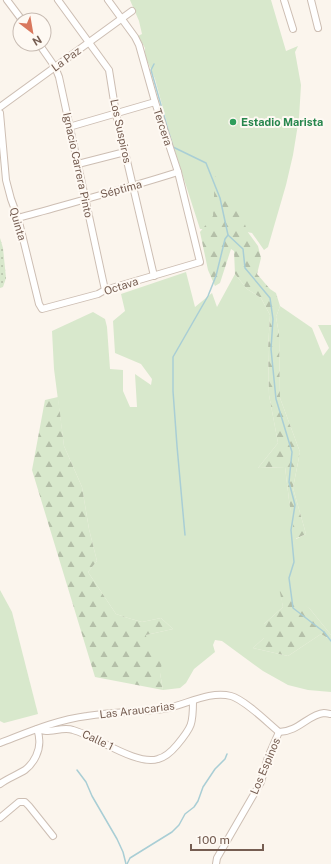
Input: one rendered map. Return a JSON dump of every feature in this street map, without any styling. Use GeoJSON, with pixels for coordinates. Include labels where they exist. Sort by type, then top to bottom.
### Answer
{"type":"FeatureCollection","features":[{"type":"Feature","properties":{"kind":"street"},"geometry":{"type":"LineString","coordinates":[[0,3],[6,0],[16,12]]}},
{"type":"Feature","properties":{"kind":"street","name":"Los Suspiros"},"geometry":{"type":"LineString","coordinates":[[58,0],[109,70],[116,114],[154,276]]}},
{"type":"Feature","properties":{"kind":"street","name":"Tercera"},"geometry":{"type":"LineString","coordinates":[[108,0],[135,37],[139,45],[155,102],[178,172],[200,262]]}},
{"type":"Feature","properties":{"kind":"street"},"geometry":{"type":"LineString","coordinates":[[284,0],[293,29]]}},
{"type":"Feature","properties":{"kind":"street"},"geometry":{"type":"LineString","coordinates":[[311,0],[318,28]]}},
{"type":"Feature","properties":{"kind":"street","name":"La Paz"},"geometry":{"type":"LineString","coordinates":[[0,107],[132,11]]}},
{"type":"Feature","properties":{"kind":"street","name":"Ignacio Carrera Pinto"},"geometry":{"type":"LineString","coordinates":[[45,52],[55,67],[59,77],[105,290]]}},
{"type":"Feature","properties":{"kind":"street"},"geometry":{"type":"LineString","coordinates":[[70,127],[155,102]]}},
{"type":"Feature","properties":{"kind":"street","name":"Quinta"},"geometry":{"type":"LineString","coordinates":[[0,113],[6,180],[10,199],[18,218],[39,304],[42,309]]}},
{"type":"Feature","properties":{"kind":"street"},"geometry":{"type":"LineString","coordinates":[[78,164],[125,152]]}},
{"type":"Feature","properties":{"kind":"street","name":"Séptima"},"geometry":{"type":"LineString","coordinates":[[18,218],[134,186],[178,172]]}},
{"type":"Feature","properties":{"kind":"street","name":"Octava"},"geometry":{"type":"LineString","coordinates":[[42,309],[98,294],[105,290],[200,262]]}},
{"type":"Feature","properties":{"kind":"street","name":"Las Araucarias"},"geometry":{"type":"LineString","coordinates":[[0,743],[58,722],[87,716],[164,709],[212,695],[222,694],[232,696],[242,701],[279,732]]}},
{"type":"Feature","properties":{"kind":"street","name":"Calle 1"},"geometry":{"type":"LineString","coordinates":[[37,729],[44,731],[71,729],[91,736],[129,756],[157,760],[164,757],[174,748],[190,729],[193,716],[193,701]]}},
{"type":"Feature","properties":{"kind":"street"},"geometry":{"type":"LineString","coordinates":[[279,732],[291,730],[320,714],[331,714]]}},
{"type":"Feature","properties":{"kind":"street"},"geometry":{"type":"LineString","coordinates":[[0,784],[26,769],[32,763],[39,748],[40,738],[37,729]]}},
{"type":"Feature","properties":{"kind":"street","name":"Los Espinos"},"geometry":{"type":"LineString","coordinates":[[216,864],[217,858],[261,782],[268,757],[279,732]]}},
{"type":"Feature","properties":{"kind":"street"},"geometry":{"type":"LineString","coordinates":[[0,818],[19,802],[25,802],[30,806],[53,836]]}},
{"type":"Feature","properties":{"kind":"green space","name":"Estadio Marista"},"geometry":{"type":"Polygon","coordinates":[[[130,0],[271,0],[286,51],[298,46],[295,52],[301,85],[299,118],[293,155],[268,247],[264,250],[252,233],[237,230],[200,229],[173,145],[155,79],[146,58],[145,48],[138,36],[142,34],[139,21],[130,0]]]}},
{"type":"Feature","properties":{"kind":"green space"},"geometry":{"type":"Polygon","coordinates":[[[215,176],[227,203],[241,211],[247,231],[258,246],[261,258],[257,274],[270,289],[276,293],[280,306],[276,317],[279,334],[280,398],[300,452],[293,488],[306,534],[295,539],[285,467],[258,468],[278,443],[269,395],[268,349],[270,315],[261,298],[247,289],[235,274],[234,251],[231,249],[220,283],[215,286],[208,270],[200,232],[213,216],[215,176]]]}},
{"type":"Feature","properties":{"kind":"green space"},"geometry":{"type":"Polygon","coordinates":[[[0,238],[3,248],[6,278],[3,287],[0,288],[0,238]]]}},
{"type":"Feature","properties":{"kind":"green space"},"geometry":{"type":"Polygon","coordinates":[[[186,272],[195,307],[212,293],[217,307],[235,274],[247,289],[261,298],[270,315],[268,349],[269,395],[278,443],[258,468],[285,467],[296,539],[306,534],[293,488],[300,452],[280,398],[279,334],[276,317],[280,306],[312,328],[323,356],[329,348],[318,325],[331,325],[331,635],[310,609],[280,589],[283,607],[264,624],[264,638],[253,648],[288,656],[321,634],[331,640],[331,692],[308,690],[288,685],[263,671],[222,641],[215,640],[213,645],[215,652],[194,669],[186,683],[180,688],[163,690],[160,673],[146,643],[146,635],[173,629],[161,618],[142,622],[116,614],[88,572],[97,561],[89,529],[82,487],[64,446],[54,369],[52,331],[93,312],[105,319],[110,369],[123,370],[123,391],[130,407],[137,407],[135,374],[151,385],[152,379],[141,364],[115,353],[113,321],[125,311],[121,294],[186,272]]]}},
{"type":"Feature","properties":{"kind":"green space"},"geometry":{"type":"Polygon","coordinates":[[[58,397],[64,446],[82,487],[89,529],[97,561],[88,572],[116,614],[142,622],[161,618],[173,629],[146,635],[147,643],[164,652],[160,673],[163,690],[95,677],[32,470],[45,400],[58,397]]]}},
{"type":"Feature","properties":{"kind":"green space"},"geometry":{"type":"Polygon","coordinates":[[[279,588],[293,594],[310,609],[331,635],[331,640],[321,634],[288,656],[253,648],[264,638],[264,624],[283,607],[279,588]]]}},
{"type":"Feature","properties":{"kind":"green space"},"geometry":{"type":"Polygon","coordinates":[[[0,590],[12,612],[38,714],[4,723],[0,721],[0,590]]]}},
{"type":"Feature","properties":{"kind":"waterway"},"geometry":{"type":"LineString","coordinates":[[154,64],[151,70],[173,147],[206,163],[220,198],[228,235],[243,249],[245,268],[270,298],[273,319],[271,349],[276,399],[292,452],[289,482],[295,505],[291,530],[294,562],[289,578],[293,608],[324,632],[331,641]]}},
{"type":"Feature","properties":{"kind":"waterway"},"geometry":{"type":"LineString","coordinates":[[185,535],[173,391],[173,357],[208,296],[216,276],[225,239],[228,235]]}},
{"type":"Feature","properties":{"kind":"waterway"},"geometry":{"type":"LineString","coordinates":[[127,864],[130,858],[172,832],[179,825],[185,814],[194,807],[203,787],[215,769],[225,759],[227,754]]}},
{"type":"Feature","properties":{"kind":"waterway"},"geometry":{"type":"LineString","coordinates":[[77,770],[86,782],[92,796],[117,839],[123,852],[126,864]]}},
{"type":"Feature","properties":{"kind":"place","name":"Estadio Marista"},"geometry":{"type":"Point","coordinates":[233,122]}}]}
